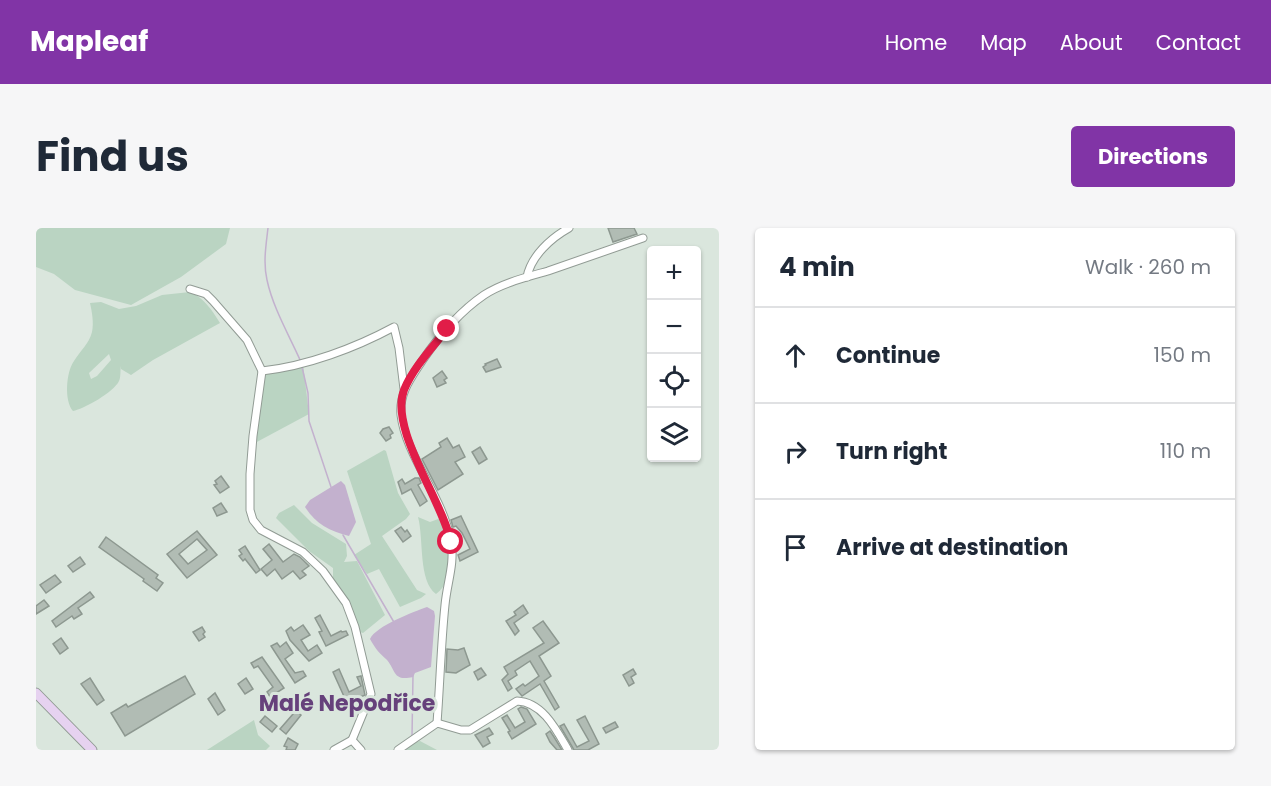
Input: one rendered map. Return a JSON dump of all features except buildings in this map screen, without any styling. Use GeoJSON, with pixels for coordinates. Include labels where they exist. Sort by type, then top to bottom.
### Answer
{"type":"FeatureCollection","features":[{"type":"Feature","properties":{"kind":"main road"},"geometry":{"type":"LineString","coordinates":[[36,693],[92,750]]}},
{"type":"Feature","properties":{"kind":"street"},"geometry":{"type":"LineString","coordinates":[[527,277],[528,270],[542,250],[569,228]]}},
{"type":"Feature","properties":{"kind":"street"},"geometry":{"type":"LineString","coordinates":[[404,389],[426,356],[465,310],[487,293],[643,238]]}},
{"type":"Feature","properties":{"kind":"street"},"geometry":{"type":"LineString","coordinates":[[190,289],[206,294],[213,301],[247,340],[262,371],[252,445],[249,498],[251,515],[261,530],[303,552],[331,579],[346,603],[355,627],[371,694],[352,740],[334,750]]}},
{"type":"Feature","properties":{"kind":"street"},"geometry":{"type":"LineString","coordinates":[[262,371],[286,367],[352,347],[394,327],[404,389],[401,414],[405,431],[449,531],[452,549],[445,606],[437,723]]}},
{"type":"Feature","properties":{"kind":"street"},"geometry":{"type":"LineString","coordinates":[[437,723],[460,730],[470,730],[517,701],[525,701],[557,729],[568,750]]}},
{"type":"Feature","properties":{"kind":"street"},"geometry":{"type":"LineString","coordinates":[[398,750],[437,723]]}},
{"type":"Feature","properties":{"kind":"street"},"geometry":{"type":"LineString","coordinates":[[352,740],[361,750]]}},
{"type":"Feature","properties":{"kind":"green space"},"geometry":{"type":"Polygon","coordinates":[[[36,228],[230,228],[226,244],[181,277],[131,305],[75,290],[54,274],[36,267],[36,228]]]}},
{"type":"Feature","properties":{"kind":"green space"},"geometry":{"type":"Polygon","coordinates":[[[190,292],[204,301],[220,323],[153,360],[131,375],[121,369],[121,366],[119,381],[111,390],[91,404],[73,411],[68,401],[68,379],[71,366],[91,336],[93,321],[90,303],[101,302],[119,309],[136,306],[162,295],[190,292]],[[109,354],[89,373],[91,379],[97,376],[111,360],[109,354]]]}},
{"type":"Feature","properties":{"kind":"green space"},"geometry":{"type":"Polygon","coordinates":[[[303,364],[309,414],[253,444],[265,372],[303,364]]]}},
{"type":"Feature","properties":{"kind":"green space"},"geometry":{"type":"Polygon","coordinates":[[[384,450],[398,493],[410,514],[382,536],[417,590],[426,594],[400,607],[379,569],[367,574],[354,555],[371,544],[347,471],[384,450]]]}},
{"type":"Feature","properties":{"kind":"green space"},"geometry":{"type":"Polygon","coordinates":[[[294,505],[312,523],[346,544],[347,556],[344,562],[357,561],[385,615],[363,633],[360,632],[348,604],[333,579],[333,568],[309,551],[276,518],[279,513],[294,505]]]}},
{"type":"Feature","properties":{"kind":"green space"},"geometry":{"type":"Polygon","coordinates":[[[418,517],[430,522],[441,518],[447,536],[449,569],[443,588],[436,594],[426,580],[418,517]]]}},
{"type":"Feature","properties":{"kind":"green space"},"geometry":{"type":"Polygon","coordinates":[[[254,720],[258,735],[270,746],[266,750],[207,750],[254,720]]]}},
{"type":"Feature","properties":{"kind":"green space"},"geometry":{"type":"Polygon","coordinates":[[[420,741],[437,750],[403,750],[412,743],[420,741]]]}},
{"type":"Feature","properties":{"kind":"shaded area"},"geometry":{"type":"Polygon","coordinates":[[[341,481],[345,485],[356,522],[349,536],[324,526],[305,507],[310,500],[341,481]]]}},
{"type":"Feature","properties":{"kind":"shaded area"},"geometry":{"type":"Polygon","coordinates":[[[427,607],[434,611],[435,616],[431,667],[415,673],[413,677],[401,678],[395,674],[370,639],[387,624],[427,607]]]}},
{"type":"Feature","properties":{"kind":"waterway"},"geometry":{"type":"LineString","coordinates":[[268,228],[265,261],[267,280],[277,311],[301,362]]}},
{"type":"Feature","properties":{"kind":"waterway"},"geometry":{"type":"LineString","coordinates":[[302,367],[308,393],[309,421],[331,487]]}},
{"type":"Feature","properties":{"kind":"waterway"},"geometry":{"type":"LineString","coordinates":[[343,535],[395,624]]}},
{"type":"Feature","properties":{"kind":"waterway"},"geometry":{"type":"LineString","coordinates":[[412,737],[413,675]]}},
{"type":"Feature","properties":{"kind":"district","name":"Malé Nepodřice"},"geometry":{"type":"Point","coordinates":[347,703]}},
{"type":"Feature","properties":{"kind":"route"},"geometry":{"type":"LineString","coordinates":[[447,329],[404,389],[401,414],[405,431],[442,514],[451,542]]}}]}
